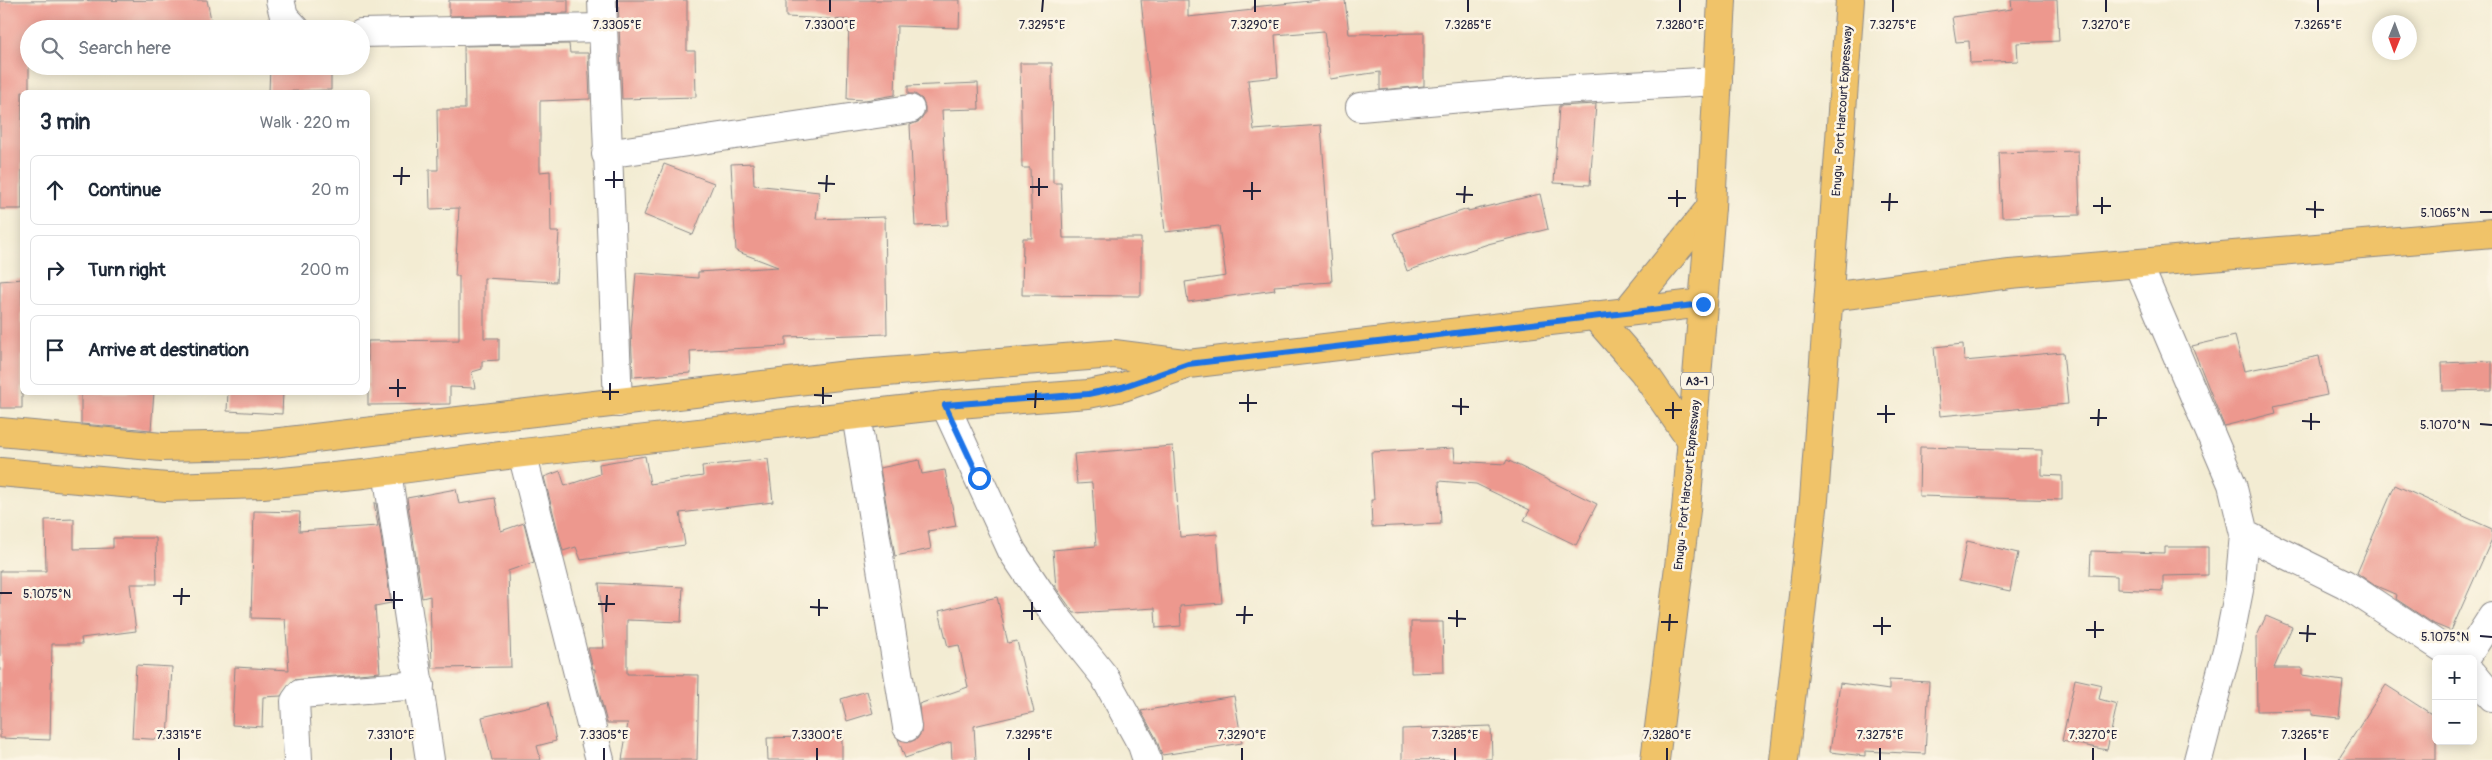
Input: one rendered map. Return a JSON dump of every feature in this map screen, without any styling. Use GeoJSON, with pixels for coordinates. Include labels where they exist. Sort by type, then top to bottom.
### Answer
{"type":"FeatureCollection","features":[{"type":"Feature","properties":{"kind":"main road","name":"Enugu - Port Harcourt Expressway"},"geometry":{"type":"LineString","coordinates":[[1655,760],[1686,510],[1692,442],[1711,207],[1722,0]]}},
{"type":"Feature","properties":{"kind":"main road","name":"Enugu - Port Harcourt Expressway"},"geometry":{"type":"LineString","coordinates":[[1784,760],[1814,500],[1850,0]]}},
{"type":"Feature","properties":{"kind":"main road"},"geometry":{"type":"LineString","coordinates":[[1626,312],[1711,207]]}},
{"type":"Feature","properties":{"kind":"main road"},"geometry":{"type":"LineString","coordinates":[[1829,297],[2010,274],[2492,233]]}},
{"type":"Feature","properties":{"kind":"main road"},"geometry":{"type":"LineString","coordinates":[[0,472],[167,487],[262,484],[387,471],[522,452],[945,405],[1088,394],[1122,387],[1188,364],[1594,315],[1703,304]]}},
{"type":"Feature","properties":{"kind":"main road"},"geometry":{"type":"LineString","coordinates":[[1594,315],[1643,371],[1692,442]]}},
{"type":"Feature","properties":{"kind":"main road"},"geometry":{"type":"LineString","coordinates":[[0,432],[162,447],[255,445],[356,435],[513,413],[618,403],[848,376],[1069,356],[1114,354],[1188,364]]}},
{"type":"Feature","properties":{"kind":"street"},"geometry":{"type":"LineString","coordinates":[[280,0],[284,16],[288,20]]}},
{"type":"Feature","properties":{"kind":"street"},"geometry":{"type":"LineString","coordinates":[[602,0],[606,154],[618,403]]}},
{"type":"Feature","properties":{"kind":"street"},"geometry":{"type":"LineString","coordinates":[[370,33],[602,28]]}},
{"type":"Feature","properties":{"kind":"street"},"geometry":{"type":"LineString","coordinates":[[1360,107],[1542,91],[1718,81]]}},
{"type":"Feature","properties":{"kind":"street"},"geometry":{"type":"LineString","coordinates":[[606,154],[910,109]]}},
{"type":"Feature","properties":{"kind":"street"},"geometry":{"type":"LineString","coordinates":[[2138,264],[2232,484],[2244,534],[2239,590],[2228,646],[2198,760]]}},
{"type":"Feature","properties":{"kind":"street"},"geometry":{"type":"LineString","coordinates":[[945,405],[1012,552],[1056,616],[1104,676],[1142,745],[1147,760]]}},
{"type":"Feature","properties":{"kind":"street"},"geometry":{"type":"LineString","coordinates":[[856,415],[907,727]]}},
{"type":"Feature","properties":{"kind":"street"},"geometry":{"type":"LineString","coordinates":[[522,452],[600,760]]}},
{"type":"Feature","properties":{"kind":"street"},"geometry":{"type":"LineString","coordinates":[[387,471],[430,760]]}},
{"type":"Feature","properties":{"kind":"street"},"geometry":{"type":"LineString","coordinates":[[2244,534],[2345,584],[2453,655]]}},
{"type":"Feature","properties":{"kind":"street"},"geometry":{"type":"LineString","coordinates":[[2468,655],[2492,617]]}},
{"type":"Feature","properties":{"kind":"street"},"geometry":{"type":"LineString","coordinates":[[2477,679],[2492,698]]}},
{"type":"Feature","properties":{"kind":"street"},"geometry":{"type":"LineString","coordinates":[[298,760],[295,701],[300,694],[420,685]]}},
{"type":"Feature","properties":{"kind":"building"},"geometry":{"type":"Polygon","coordinates":[[[207,0],[211,20],[20,20],[20,75],[29,75],[29,90],[20,90],[20,209],[0,209],[0,1],[207,0]]]}},
{"type":"Feature","properties":{"kind":"building"},"geometry":{"type":"Polygon","coordinates":[[[449,0],[568,0],[568,13],[449,16],[449,0]]]}},
{"type":"Feature","properties":{"kind":"building"},"geometry":{"type":"Polygon","coordinates":[[[618,0],[687,0],[687,51],[695,51],[696,97],[622,99],[618,0]]]}},
{"type":"Feature","properties":{"kind":"building"},"geometry":{"type":"Polygon","coordinates":[[[786,0],[960,0],[959,28],[897,26],[895,95],[865,100],[847,99],[849,20],[786,17],[786,0]]]}},
{"type":"Feature","properties":{"kind":"building"},"geometry":{"type":"Polygon","coordinates":[[[1141,0],[1188,0],[1188,17],[1253,10],[1253,7],[1320,0],[1345,0],[1349,34],[1424,33],[1424,86],[1380,90],[1380,72],[1330,79],[1324,31],[1275,35],[1278,77],[1248,80],[1254,130],[1321,125],[1332,282],[1274,286],[1275,290],[1188,302],[1185,282],[1226,276],[1219,226],[1165,232],[1141,0]]]}},
{"type":"Feature","properties":{"kind":"building"},"geometry":{"type":"Polygon","coordinates":[[[2011,0],[2057,0],[2059,41],[2017,43],[2018,61],[1970,63],[1969,41],[1956,42],[1952,17],[2012,9],[2011,0]]]}},
{"type":"Feature","properties":{"kind":"building"},"geometry":{"type":"Polygon","coordinates":[[[569,44],[570,53],[588,53],[590,99],[540,101],[540,172],[550,171],[551,232],[559,232],[556,282],[484,278],[484,338],[499,338],[499,360],[482,361],[482,369],[472,372],[475,388],[450,387],[450,404],[368,405],[368,395],[370,395],[370,341],[459,340],[459,276],[455,276],[459,208],[430,209],[429,170],[438,170],[437,109],[465,109],[464,46],[569,44]]]}},
{"type":"Feature","properties":{"kind":"building"},"geometry":{"type":"Polygon","coordinates":[[[1020,63],[1052,63],[1053,183],[1061,183],[1063,238],[1141,238],[1141,296],[1022,295],[1023,238],[1032,238],[1030,168],[1022,168],[1020,63]]]}},
{"type":"Feature","properties":{"kind":"building"},"geometry":{"type":"Polygon","coordinates":[[[270,75],[331,75],[331,90],[269,90],[270,75]]]}},
{"type":"Feature","properties":{"kind":"building"},"geometry":{"type":"Polygon","coordinates":[[[978,83],[979,109],[942,110],[948,225],[915,226],[910,125],[920,121],[925,114],[925,107],[922,99],[915,94],[908,94],[908,86],[978,83]]]}},
{"type":"Feature","properties":{"kind":"building"},"geometry":{"type":"Polygon","coordinates":[[[1596,104],[1590,185],[1554,183],[1559,106],[1596,104]]]}},
{"type":"Feature","properties":{"kind":"building"},"geometry":{"type":"Polygon","coordinates":[[[2078,151],[2080,215],[2002,217],[1999,153],[2078,151]]]}},
{"type":"Feature","properties":{"kind":"building"},"geometry":{"type":"Polygon","coordinates":[[[753,163],[754,185],[819,192],[816,219],[885,217],[887,334],[786,337],[786,346],[690,351],[691,373],[633,377],[631,331],[636,273],[698,278],[698,272],[778,267],[736,251],[731,164],[753,163]]]}},
{"type":"Feature","properties":{"kind":"building"},"geometry":{"type":"Polygon","coordinates":[[[664,164],[714,183],[693,235],[644,215],[664,164]]]}},
{"type":"Feature","properties":{"kind":"building"},"geometry":{"type":"Polygon","coordinates":[[[1540,194],[1548,229],[1488,244],[1407,271],[1394,233],[1468,209],[1468,211],[1540,194]]]}},
{"type":"Feature","properties":{"kind":"building"},"geometry":{"type":"Polygon","coordinates":[[[20,279],[20,395],[22,395],[22,408],[0,408],[0,281],[20,279]]]}},
{"type":"Feature","properties":{"kind":"building"},"geometry":{"type":"Polygon","coordinates":[[[2235,336],[2244,371],[2319,356],[2327,395],[2274,406],[2276,413],[2224,426],[2192,346],[2235,336]]]}},
{"type":"Feature","properties":{"kind":"building"},"geometry":{"type":"Polygon","coordinates":[[[1963,344],[1964,361],[2063,352],[2068,404],[1940,416],[1934,347],[1963,344]]]}},
{"type":"Feature","properties":{"kind":"building"},"geometry":{"type":"Polygon","coordinates":[[[2492,361],[2492,390],[2443,391],[2442,363],[2492,361]]]}},
{"type":"Feature","properties":{"kind":"building"},"geometry":{"type":"Polygon","coordinates":[[[81,395],[154,395],[151,430],[81,424],[81,395]]]}},
{"type":"Feature","properties":{"kind":"building"},"geometry":{"type":"Polygon","coordinates":[[[228,395],[283,395],[282,414],[227,411],[228,395]]]}},
{"type":"Feature","properties":{"kind":"building"},"geometry":{"type":"Polygon","coordinates":[[[1173,446],[1180,537],[1217,534],[1222,603],[1180,606],[1181,626],[1156,628],[1155,608],[1074,613],[1056,588],[1053,550],[1096,546],[1092,483],[1077,484],[1074,454],[1173,446]]]}},
{"type":"Feature","properties":{"kind":"building"},"geometry":{"type":"Polygon","coordinates":[[[1920,447],[2042,450],[2042,475],[2062,476],[2062,500],[1919,496],[1920,447]]]}},
{"type":"Feature","properties":{"kind":"building"},"geometry":{"type":"Polygon","coordinates":[[[1454,448],[1455,461],[1505,464],[1507,460],[1597,504],[1576,545],[1524,520],[1530,510],[1476,484],[1439,481],[1441,524],[1372,527],[1371,500],[1374,500],[1371,452],[1454,448]]]}},
{"type":"Feature","properties":{"kind":"building"},"geometry":{"type":"Polygon","coordinates":[[[645,456],[650,484],[703,476],[702,466],[768,459],[773,502],[680,513],[685,545],[581,560],[576,547],[563,551],[544,477],[560,471],[565,486],[600,474],[599,464],[645,456]]]}},
{"type":"Feature","properties":{"kind":"building"},"geometry":{"type":"Polygon","coordinates":[[[919,460],[922,474],[945,470],[956,526],[928,531],[931,549],[895,556],[880,468],[919,460]]]}},
{"type":"Feature","properties":{"kind":"building"},"geometry":{"type":"Polygon","coordinates":[[[2395,485],[2492,529],[2492,539],[2451,631],[2434,624],[2396,599],[2397,595],[2374,585],[2357,573],[2395,485]]]}},
{"type":"Feature","properties":{"kind":"building"},"geometry":{"type":"Polygon","coordinates":[[[456,489],[459,504],[495,498],[501,531],[524,523],[534,562],[508,571],[511,667],[432,668],[430,596],[422,598],[407,498],[456,489]]]}},
{"type":"Feature","properties":{"kind":"building"},"geometry":{"type":"Polygon","coordinates":[[[374,503],[376,503],[391,603],[375,606],[380,672],[293,680],[281,696],[263,697],[262,727],[232,725],[235,667],[289,670],[285,619],[251,618],[254,511],[300,512],[299,531],[378,526],[374,503]]]}},
{"type":"Feature","properties":{"kind":"building"},"geometry":{"type":"Polygon","coordinates":[[[74,519],[74,549],[113,548],[113,538],[156,538],[157,584],[130,584],[136,631],[81,638],[82,644],[52,644],[50,740],[0,738],[0,571],[46,571],[45,520],[74,519]]]}},
{"type":"Feature","properties":{"kind":"building"},"geometry":{"type":"Polygon","coordinates":[[[1967,541],[2018,553],[2010,591],[1959,580],[1967,541]]]}},
{"type":"Feature","properties":{"kind":"building"},"geometry":{"type":"Polygon","coordinates":[[[2165,547],[2208,547],[2208,575],[2163,576],[2163,591],[2117,589],[2117,576],[2090,575],[2091,551],[2165,553],[2165,547]]]}},
{"type":"Feature","properties":{"kind":"building"},"geometry":{"type":"Polygon","coordinates":[[[599,583],[683,587],[681,622],[627,620],[627,674],[699,675],[697,760],[622,760],[628,723],[607,723],[595,677],[595,669],[593,669],[588,648],[604,648],[599,583]]]}},
{"type":"Feature","properties":{"kind":"building"},"geometry":{"type":"Polygon","coordinates":[[[997,597],[1008,643],[1017,641],[1034,712],[974,726],[976,760],[952,760],[951,742],[905,758],[898,739],[910,742],[917,739],[921,733],[919,704],[968,687],[959,645],[948,647],[939,611],[997,597]]]}},
{"type":"Feature","properties":{"kind":"building"},"geometry":{"type":"Polygon","coordinates":[[[2266,616],[2292,627],[2274,668],[2302,668],[2302,675],[2343,681],[2339,718],[2312,715],[2312,710],[2257,711],[2256,638],[2266,616]]]}},
{"type":"Feature","properties":{"kind":"building"},"geometry":{"type":"Polygon","coordinates":[[[1411,622],[1443,622],[1444,672],[1411,673],[1411,622]]]}},
{"type":"Feature","properties":{"kind":"building"},"geometry":{"type":"Polygon","coordinates":[[[136,665],[172,667],[168,740],[132,738],[136,665]]]}},
{"type":"Feature","properties":{"kind":"building"},"geometry":{"type":"Polygon","coordinates":[[[2075,679],[2102,685],[2099,699],[2117,704],[2107,750],[2062,741],[2075,679]]]}},
{"type":"Feature","properties":{"kind":"building"},"geometry":{"type":"Polygon","coordinates":[[[1889,680],[1929,682],[1925,754],[1865,751],[1865,756],[1830,752],[1840,683],[1889,690],[1889,680]]]}},
{"type":"Feature","properties":{"kind":"building"},"geometry":{"type":"Polygon","coordinates":[[[2386,685],[2432,714],[2432,745],[2436,745],[2436,760],[2338,760],[2386,685]]]}},
{"type":"Feature","properties":{"kind":"building"},"geometry":{"type":"Polygon","coordinates":[[[867,691],[873,713],[847,721],[841,699],[867,691]]]}},
{"type":"Feature","properties":{"kind":"building"},"geometry":{"type":"Polygon","coordinates":[[[1234,696],[1242,743],[1162,755],[1156,738],[1141,711],[1234,696]]]}},
{"type":"Feature","properties":{"kind":"building"},"geometry":{"type":"Polygon","coordinates":[[[548,702],[556,741],[537,746],[541,760],[492,760],[482,717],[548,702]]]}},
{"type":"Feature","properties":{"kind":"building"},"geometry":{"type":"Polygon","coordinates":[[[1491,726],[1492,759],[1402,760],[1402,729],[1491,726]]]}},
{"type":"Feature","properties":{"kind":"building"},"geometry":{"type":"Polygon","coordinates":[[[842,736],[842,760],[768,760],[767,738],[842,736]]]}},
{"type":"Feature","properties":{"kind":"route"},"geometry":{"type":"LineString","coordinates":[[979,478],[945,405],[1088,394],[1122,387],[1188,364],[1594,315],[1703,304]]}}]}
